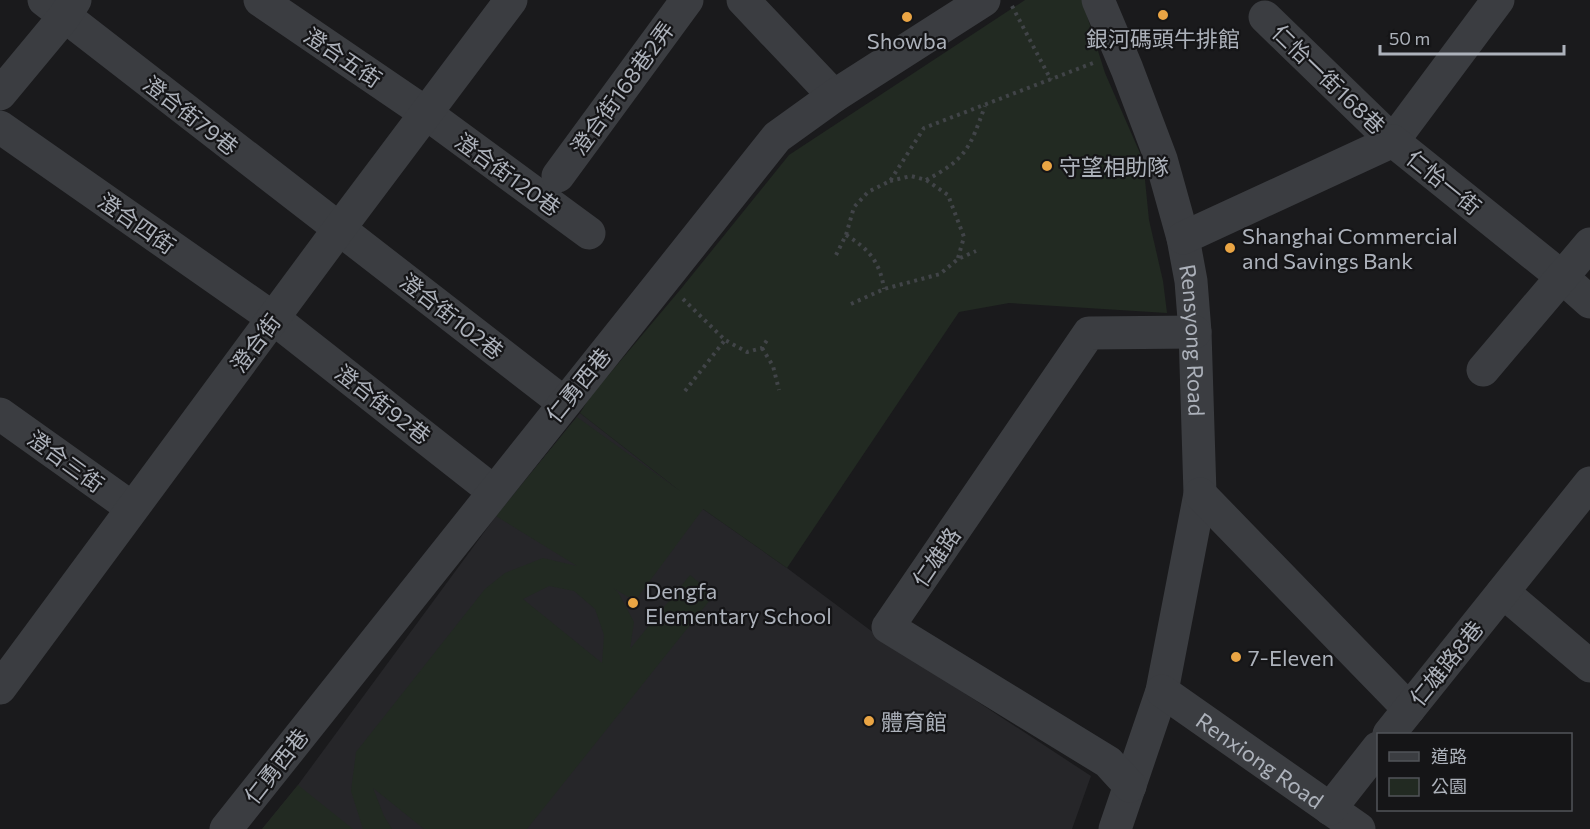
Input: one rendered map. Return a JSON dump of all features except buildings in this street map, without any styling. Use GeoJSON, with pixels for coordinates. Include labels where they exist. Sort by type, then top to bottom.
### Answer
{"type":"FeatureCollection","features":[{"type":"Feature","properties":{"kind":"street","name":"澄合五街"},"geometry":{"type":"LineString","coordinates":[[260,0],[427,114]]}},
{"type":"Feature","properties":{"kind":"street","name":"澄合街"},"geometry":{"type":"LineString","coordinates":[[0,688],[511,0]]}},
{"type":"Feature","properties":{"kind":"street","name":"澄合街168巷2弄"},"geometry":{"type":"LineString","coordinates":[[558,176],[687,0]]}},
{"type":"Feature","properties":{"kind":"street"},"geometry":{"type":"LineString","coordinates":[[743,0],[834,96]]}},
{"type":"Feature","properties":{"kind":"street","name":"仁勇西巷"},"geometry":{"type":"LineString","coordinates":[[226,829],[777,137],[834,96],[984,0]]}},
{"type":"Feature","properties":{"kind":"street","name":"Rensyong Road"},"geometry":{"type":"LineString","coordinates":[[1098,0],[1161,159],[1184,238],[1191,280],[1195,332],[1200,494],[1162,691],[1115,829]]}},
{"type":"Feature","properties":{"kind":"street"},"geometry":{"type":"LineString","coordinates":[[1393,141],[1498,0]]}},
{"type":"Feature","properties":{"kind":"street"},"geometry":{"type":"LineString","coordinates":[[0,94],[61,6]]}},
{"type":"Feature","properties":{"kind":"street","name":"澄合街79巷"},"geometry":{"type":"LineString","coordinates":[[61,6],[339,229]]}},
{"type":"Feature","properties":{"kind":"street","name":"仁怡一街168巷"},"geometry":{"type":"LineString","coordinates":[[1265,17],[1393,141]]}},
{"type":"Feature","properties":{"kind":"street","name":"澄合街120巷"},"geometry":{"type":"LineString","coordinates":[[427,114],[588,233]]}},
{"type":"Feature","properties":{"kind":"street","name":"澄合四街"},"geometry":{"type":"LineString","coordinates":[[0,128],[273,318]]}},
{"type":"Feature","properties":{"kind":"street","name":"仁怡一街"},"geometry":{"type":"LineString","coordinates":[[1184,238],[1393,141],[1590,302]]}},
{"type":"Feature","properties":{"kind":"street","name":"澄合街102巷"},"geometry":{"type":"LineString","coordinates":[[339,229],[564,402]]}},
{"type":"Feature","properties":{"kind":"street"},"geometry":{"type":"LineString","coordinates":[[1483,370],[1590,244]]}},
{"type":"Feature","properties":{"kind":"street","name":"澄合街92巷"},"geometry":{"type":"LineString","coordinates":[[273,318],[493,491]]}},
{"type":"Feature","properties":{"kind":"street","name":"仁雄路"},"geometry":{"type":"LineString","coordinates":[[1130,786],[1108,762],[888,627],[1089,333],[1195,332]]}},
{"type":"Feature","properties":{"kind":"street","name":"澄合三街"},"geometry":{"type":"LineString","coordinates":[[0,414],[132,508]]}},
{"type":"Feature","properties":{"kind":"street","name":"仁雄路8巷"},"geometry":{"type":"LineString","coordinates":[[1391,733],[1590,483]]}},
{"type":"Feature","properties":{"kind":"street"},"geometry":{"type":"LineString","coordinates":[[1200,494],[1409,709]]}},
{"type":"Feature","properties":{"kind":"street"},"geometry":{"type":"LineString","coordinates":[[1503,592],[1590,666]]}},
{"type":"Feature","properties":{"kind":"street","name":"Renxiong Road"},"geometry":{"type":"LineString","coordinates":[[1162,691],[1359,829]]}},
{"type":"Feature","properties":{"kind":"street"},"geometry":{"type":"LineString","coordinates":[[1330,808],[1377,749]]}},
{"type":"Feature","properties":{"kind":"path"},"geometry":{"type":"LineString","coordinates":[[1009,0],[1051,80]]}},
{"type":"Feature","properties":{"kind":"path"},"geometry":{"type":"LineString","coordinates":[[890,181],[924,128],[1093,63]]}},
{"type":"Feature","properties":{"kind":"path"},"geometry":{"type":"LineString","coordinates":[[926,180],[961,159],[975,135],[985,105]]}},
{"type":"Feature","properties":{"kind":"path"},"geometry":{"type":"LineString","coordinates":[[836,255],[846,235],[854,207],[868,192],[890,181],[910,176],[926,180],[948,195],[964,237],[958,259]]}},
{"type":"Feature","properties":{"kind":"path"},"geometry":{"type":"LineString","coordinates":[[846,235],[866,247],[882,272],[884,289]]}},
{"type":"Feature","properties":{"kind":"path"},"geometry":{"type":"LineString","coordinates":[[851,304],[884,289],[940,274],[958,259],[976,251]]}},
{"type":"Feature","properties":{"kind":"path"},"geometry":{"type":"LineString","coordinates":[[662,281],[725,340],[747,352],[762,348],[769,337]]}},
{"type":"Feature","properties":{"kind":"path"},"geometry":{"type":"LineString","coordinates":[[685,391],[725,340]]}},
{"type":"Feature","properties":{"kind":"path"},"geometry":{"type":"LineString","coordinates":[[762,348],[773,366],[779,390]]}},
{"type":"Feature","properties":{"kind":"shaded area","name":"Dengfa Elementary School"},"geometry":{"type":"Polygon","coordinates":[[[580,413],[703,509],[882,639],[1091,776],[1072,829],[263,828],[298,785],[496,516],[580,413]]]}},
{"type":"Feature","properties":{"kind":"green space"},"geometry":{"type":"Polygon","coordinates":[[[1025,0],[1082,0],[1105,73],[1143,160],[1149,220],[1163,281],[1167,313],[1009,303],[959,312],[787,568],[703,509],[635,601],[613,588],[618,592],[634,622],[630,649],[690,575],[714,595],[527,829],[424,829],[373,788],[392,829],[363,829],[351,791],[356,752],[485,589],[505,573],[543,558],[577,566],[496,516],[577,417],[680,491],[580,413],[590,397],[789,155],[1025,0]],[[549,586],[523,599],[602,663],[604,635],[595,609],[574,591],[549,586]]]}},
{"type":"Feature","properties":{"kind":"green space"},"geometry":{"type":"Polygon","coordinates":[[[298,785],[353,829],[262,829],[298,785]]]}},
{"type":"Feature","properties":{"kind":"place","name":"銀河碼頭牛排館"},"geometry":{"type":"Point","coordinates":[1163,15]}},
{"type":"Feature","properties":{"kind":"place","name":"Showba"},"geometry":{"type":"Point","coordinates":[907,17]}},
{"type":"Feature","properties":{"kind":"place","name":"守望相助隊"},"geometry":{"type":"Point","coordinates":[1047,166]}},
{"type":"Feature","properties":{"kind":"place","name":"Shanghai Commercial and Savings Bank"},"geometry":{"type":"Point","coordinates":[1230,248]}},
{"type":"Feature","properties":{"kind":"place","name":"Dengfa Elementary School"},"geometry":{"type":"Point","coordinates":[633,603]}},
{"type":"Feature","properties":{"kind":"place","name":"7-Eleven"},"geometry":{"type":"Point","coordinates":[1236,657]}},
{"type":"Feature","properties":{"kind":"place","name":"體育館"},"geometry":{"type":"Point","coordinates":[869,721]}}]}
